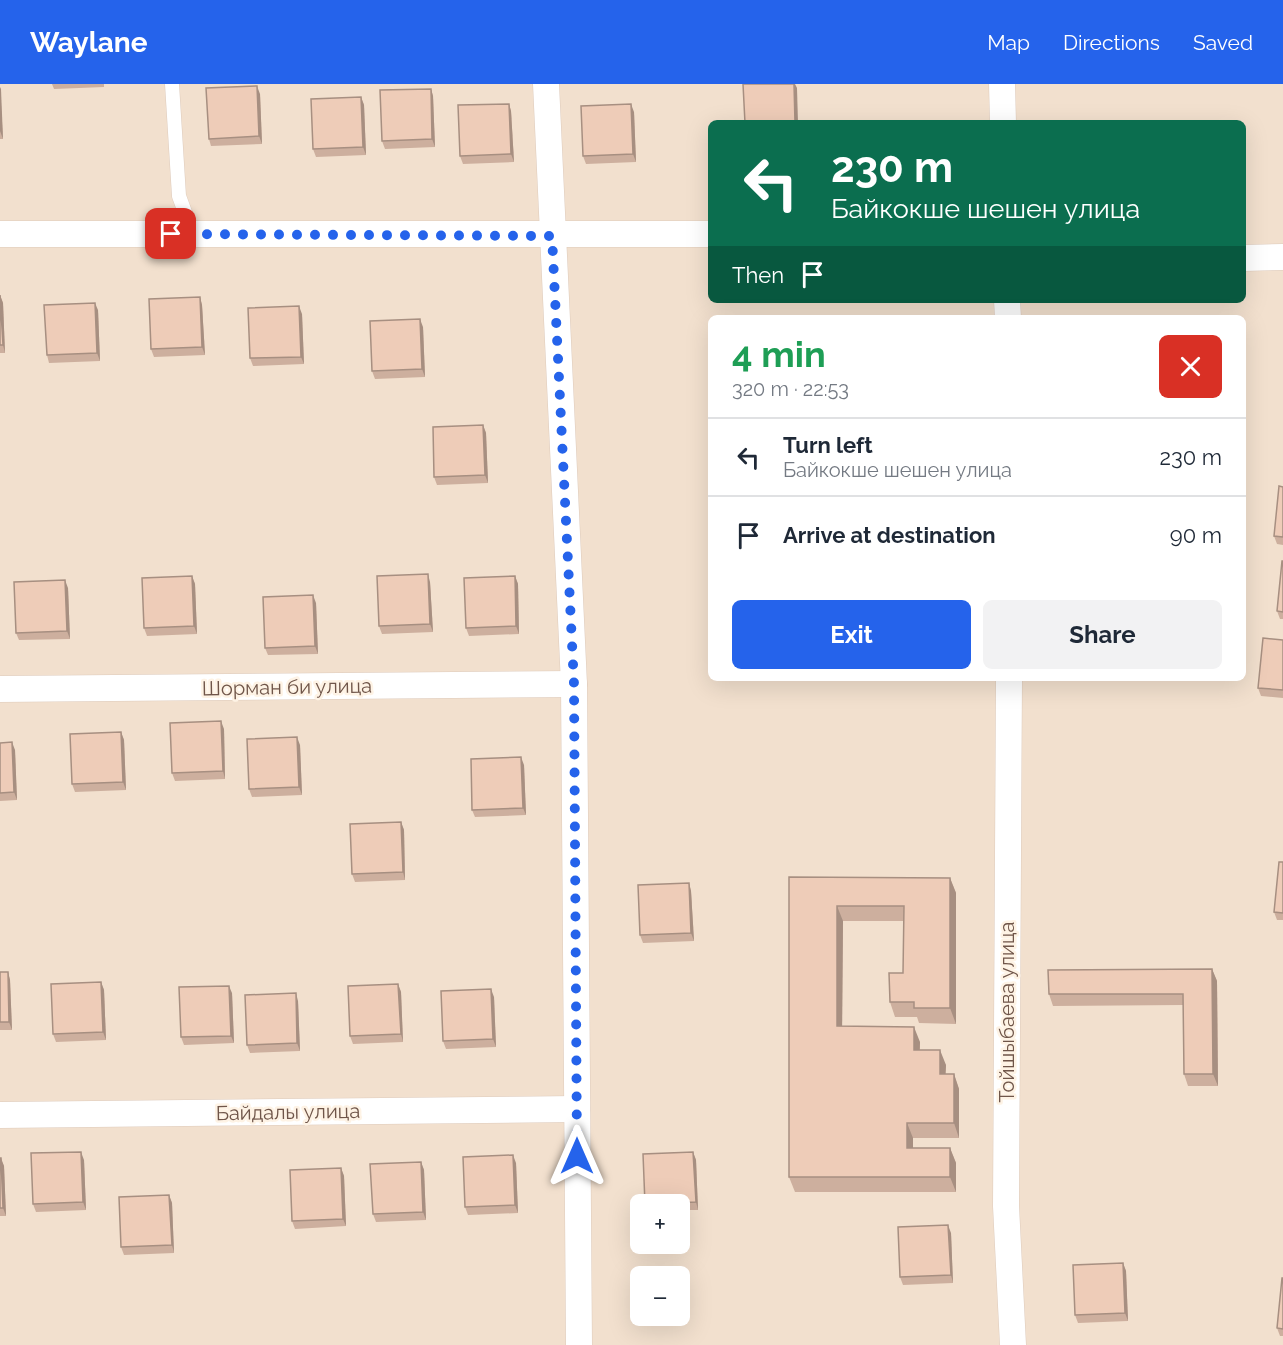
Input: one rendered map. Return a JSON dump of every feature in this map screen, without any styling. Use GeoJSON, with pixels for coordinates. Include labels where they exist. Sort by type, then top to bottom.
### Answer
{"type":"FeatureCollection","features":[{"type":"Feature","properties":{"kind":"street"},"geometry":{"type":"LineString","coordinates":[[546,84],[574,684],[579,1345]]}},
{"type":"Feature","properties":{"kind":"street"},"geometry":{"type":"LineString","coordinates":[[1002,84],[1003,120]]}},
{"type":"Feature","properties":{"kind":"street"},"geometry":{"type":"LineString","coordinates":[[0,234],[552,236],[708,234]]}},
{"type":"Feature","properties":{"kind":"street"},"geometry":{"type":"LineString","coordinates":[[1246,258],[1283,257]]}},
{"type":"Feature","properties":{"kind":"street","name":"Тойшыбаева улица"},"geometry":{"type":"LineString","coordinates":[[1009,681],[1006,1206],[1013,1345]]}},
{"type":"Feature","properties":{"kind":"street","name":"Шорман би улица"},"geometry":{"type":"LineString","coordinates":[[0,689],[574,684]]}},
{"type":"Feature","properties":{"kind":"street","name":"Байдалы улица"},"geometry":{"type":"LineString","coordinates":[[0,1115],[577,1109]]}},
{"type":"Feature","properties":{"kind":"lane"},"geometry":{"type":"LineString","coordinates":[[172,84],[179,196],[193,234]]}},
{"type":"Feature","properties":{"kind":"shaded area"},"geometry":{"type":"Polygon","coordinates":[[[0,84],[1283,84],[1283,1345],[0,1345],[0,84]]]}},
{"type":"Feature","properties":{"kind":"building"},"geometry":{"type":"Polygon","coordinates":[[[743,84],[794,84],[795,120],[745,120],[743,84]]]}},
{"type":"Feature","properties":{"kind":"building"},"geometry":{"type":"Polygon","coordinates":[[[257,86],[259,136],[209,139],[206,88],[257,86]]]}},
{"type":"Feature","properties":{"kind":"building"},"geometry":{"type":"Polygon","coordinates":[[[431,89],[432,139],[382,141],[380,90],[431,89]]]}},
{"type":"Feature","properties":{"kind":"building"},"geometry":{"type":"Polygon","coordinates":[[[361,97],[363,147],[313,149],[311,99],[361,97]]]}},
{"type":"Feature","properties":{"kind":"building"},"geometry":{"type":"Polygon","coordinates":[[[509,104],[511,154],[460,156],[458,105],[509,104]]]}},
{"type":"Feature","properties":{"kind":"building"},"geometry":{"type":"Polygon","coordinates":[[[631,104],[633,154],[583,156],[581,106],[631,104]]]}},
{"type":"Feature","properties":{"kind":"building"},"geometry":{"type":"Polygon","coordinates":[[[0,295],[3,345],[0,345],[0,295]]]}},
{"type":"Feature","properties":{"kind":"building"},"geometry":{"type":"Polygon","coordinates":[[[200,297],[202,347],[151,349],[149,299],[200,297]]]}},
{"type":"Feature","properties":{"kind":"building"},"geometry":{"type":"Polygon","coordinates":[[[95,303],[97,353],[47,355],[44,305],[95,303]]]}},
{"type":"Feature","properties":{"kind":"building"},"geometry":{"type":"Polygon","coordinates":[[[299,306],[301,357],[250,358],[248,308],[299,306]]]}},
{"type":"Feature","properties":{"kind":"building"},"geometry":{"type":"Polygon","coordinates":[[[420,319],[422,369],[372,371],[370,321],[420,319]]]}},
{"type":"Feature","properties":{"kind":"building"},"geometry":{"type":"Polygon","coordinates":[[[483,425],[485,475],[434,477],[433,427],[483,425]]]}},
{"type":"Feature","properties":{"kind":"building"},"geometry":{"type":"Polygon","coordinates":[[[1279,486],[1283,487],[1283,537],[1274,536],[1279,486]]]}},
{"type":"Feature","properties":{"kind":"building"},"geometry":{"type":"Polygon","coordinates":[[[1283,561],[1283,612],[1277,611],[1283,561]]]}},
{"type":"Feature","properties":{"kind":"building"},"geometry":{"type":"Polygon","coordinates":[[[428,574],[430,624],[379,626],[377,576],[428,574]]]}},
{"type":"Feature","properties":{"kind":"building"},"geometry":{"type":"Polygon","coordinates":[[[192,576],[194,626],[144,628],[142,578],[192,576]]]}},
{"type":"Feature","properties":{"kind":"building"},"geometry":{"type":"Polygon","coordinates":[[[515,576],[516,626],[466,628],[464,578],[515,576]]]}},
{"type":"Feature","properties":{"kind":"building"},"geometry":{"type":"Polygon","coordinates":[[[65,580],[67,631],[16,633],[14,582],[65,580]]]}},
{"type":"Feature","properties":{"kind":"building"},"geometry":{"type":"Polygon","coordinates":[[[313,595],[315,646],[265,648],[263,597],[313,595]]]}},
{"type":"Feature","properties":{"kind":"building"},"geometry":{"type":"Polygon","coordinates":[[[1263,638],[1283,640],[1283,690],[1258,688],[1263,638]]]}},
{"type":"Feature","properties":{"kind":"building"},"geometry":{"type":"Polygon","coordinates":[[[221,721],[223,771],[172,773],[170,723],[221,721]]]}},
{"type":"Feature","properties":{"kind":"building"},"geometry":{"type":"Polygon","coordinates":[[[121,732],[123,782],[72,784],[70,734],[121,732]]]}},
{"type":"Feature","properties":{"kind":"building"},"geometry":{"type":"Polygon","coordinates":[[[297,737],[299,787],[249,789],[247,739],[297,737]]]}},
{"type":"Feature","properties":{"kind":"building"},"geometry":{"type":"Polygon","coordinates":[[[12,742],[14,792],[0,793],[0,743],[12,742]]]}},
{"type":"Feature","properties":{"kind":"building"},"geometry":{"type":"Polygon","coordinates":[[[521,757],[523,808],[472,810],[471,759],[521,757]]]}},
{"type":"Feature","properties":{"kind":"building"},"geometry":{"type":"Polygon","coordinates":[[[401,822],[403,872],[352,874],[350,824],[401,822]]]}},
{"type":"Feature","properties":{"kind":"building"},"geometry":{"type":"Polygon","coordinates":[[[1279,862],[1283,862],[1283,913],[1274,912],[1279,862]]]}},
{"type":"Feature","properties":{"kind":"building"},"geometry":{"type":"Polygon","coordinates":[[[789,877],[950,878],[950,1008],[914,1008],[914,1002],[890,1002],[889,973],[903,973],[904,906],[837,906],[837,1026],[914,1027],[914,1050],[940,1050],[940,1074],[954,1074],[954,1123],[907,1123],[907,1148],[950,1148],[950,1177],[789,1177],[789,877]]]}},
{"type":"Feature","properties":{"kind":"building"},"geometry":{"type":"Polygon","coordinates":[[[689,883],[691,933],[640,935],[638,885],[689,883]]]}},
{"type":"Feature","properties":{"kind":"building"},"geometry":{"type":"Polygon","coordinates":[[[1212,969],[1213,1074],[1184,1074],[1183,994],[1049,994],[1048,970],[1212,969]]]}},
{"type":"Feature","properties":{"kind":"building"},"geometry":{"type":"Polygon","coordinates":[[[0,972],[8,972],[9,1022],[0,1022],[0,972]]]}},
{"type":"Feature","properties":{"kind":"building"},"geometry":{"type":"Polygon","coordinates":[[[101,982],[103,1032],[53,1034],[51,984],[101,982]]]}},
{"type":"Feature","properties":{"kind":"building"},"geometry":{"type":"Polygon","coordinates":[[[398,984],[401,1034],[350,1036],[348,986],[398,984]]]}},
{"type":"Feature","properties":{"kind":"building"},"geometry":{"type":"Polygon","coordinates":[[[229,986],[231,1036],[181,1037],[179,987],[229,986]]]}},
{"type":"Feature","properties":{"kind":"building"},"geometry":{"type":"Polygon","coordinates":[[[491,989],[493,1039],[443,1041],[441,991],[491,989]]]}},
{"type":"Feature","properties":{"kind":"building"},"geometry":{"type":"Polygon","coordinates":[[[296,993],[297,1043],[247,1045],[245,995],[296,993]]]}},
{"type":"Feature","properties":{"kind":"building"},"geometry":{"type":"Polygon","coordinates":[[[81,1152],[83,1202],[33,1204],[31,1153],[81,1152]]]}},
{"type":"Feature","properties":{"kind":"building"},"geometry":{"type":"Polygon","coordinates":[[[693,1152],[696,1202],[690,1202],[690,1194],[645,1194],[643,1154],[693,1152]]]}},
{"type":"Feature","properties":{"kind":"building"},"geometry":{"type":"Polygon","coordinates":[[[513,1155],[515,1205],[465,1207],[463,1157],[513,1155]]]}},
{"type":"Feature","properties":{"kind":"building"},"geometry":{"type":"Polygon","coordinates":[[[1,1158],[3,1208],[0,1208],[1,1158]]]}},
{"type":"Feature","properties":{"kind":"building"},"geometry":{"type":"Polygon","coordinates":[[[421,1162],[423,1212],[373,1214],[370,1164],[421,1162]]]}},
{"type":"Feature","properties":{"kind":"building"},"geometry":{"type":"Polygon","coordinates":[[[341,1168],[343,1219],[292,1221],[290,1170],[341,1168]]]}},
{"type":"Feature","properties":{"kind":"building"},"geometry":{"type":"Polygon","coordinates":[[[169,1195],[172,1245],[121,1247],[119,1197],[169,1195]]]}},
{"type":"Feature","properties":{"kind":"building"},"geometry":{"type":"Polygon","coordinates":[[[948,1225],[951,1275],[900,1277],[898,1227],[948,1225]]]}},
{"type":"Feature","properties":{"kind":"building"},"geometry":{"type":"Polygon","coordinates":[[[1123,1263],[1125,1313],[1075,1315],[1073,1265],[1123,1263]]]}},
{"type":"Feature","properties":{"kind":"building"},"geometry":{"type":"Polygon","coordinates":[[[1283,1278],[1283,1329],[1277,1328],[1283,1278]]]}},
{"type":"Feature","properties":{"kind":"route"},"geometry":{"type":"LineString","coordinates":[[171,234],[552,236],[574,684],[577,1156]]}}]}
